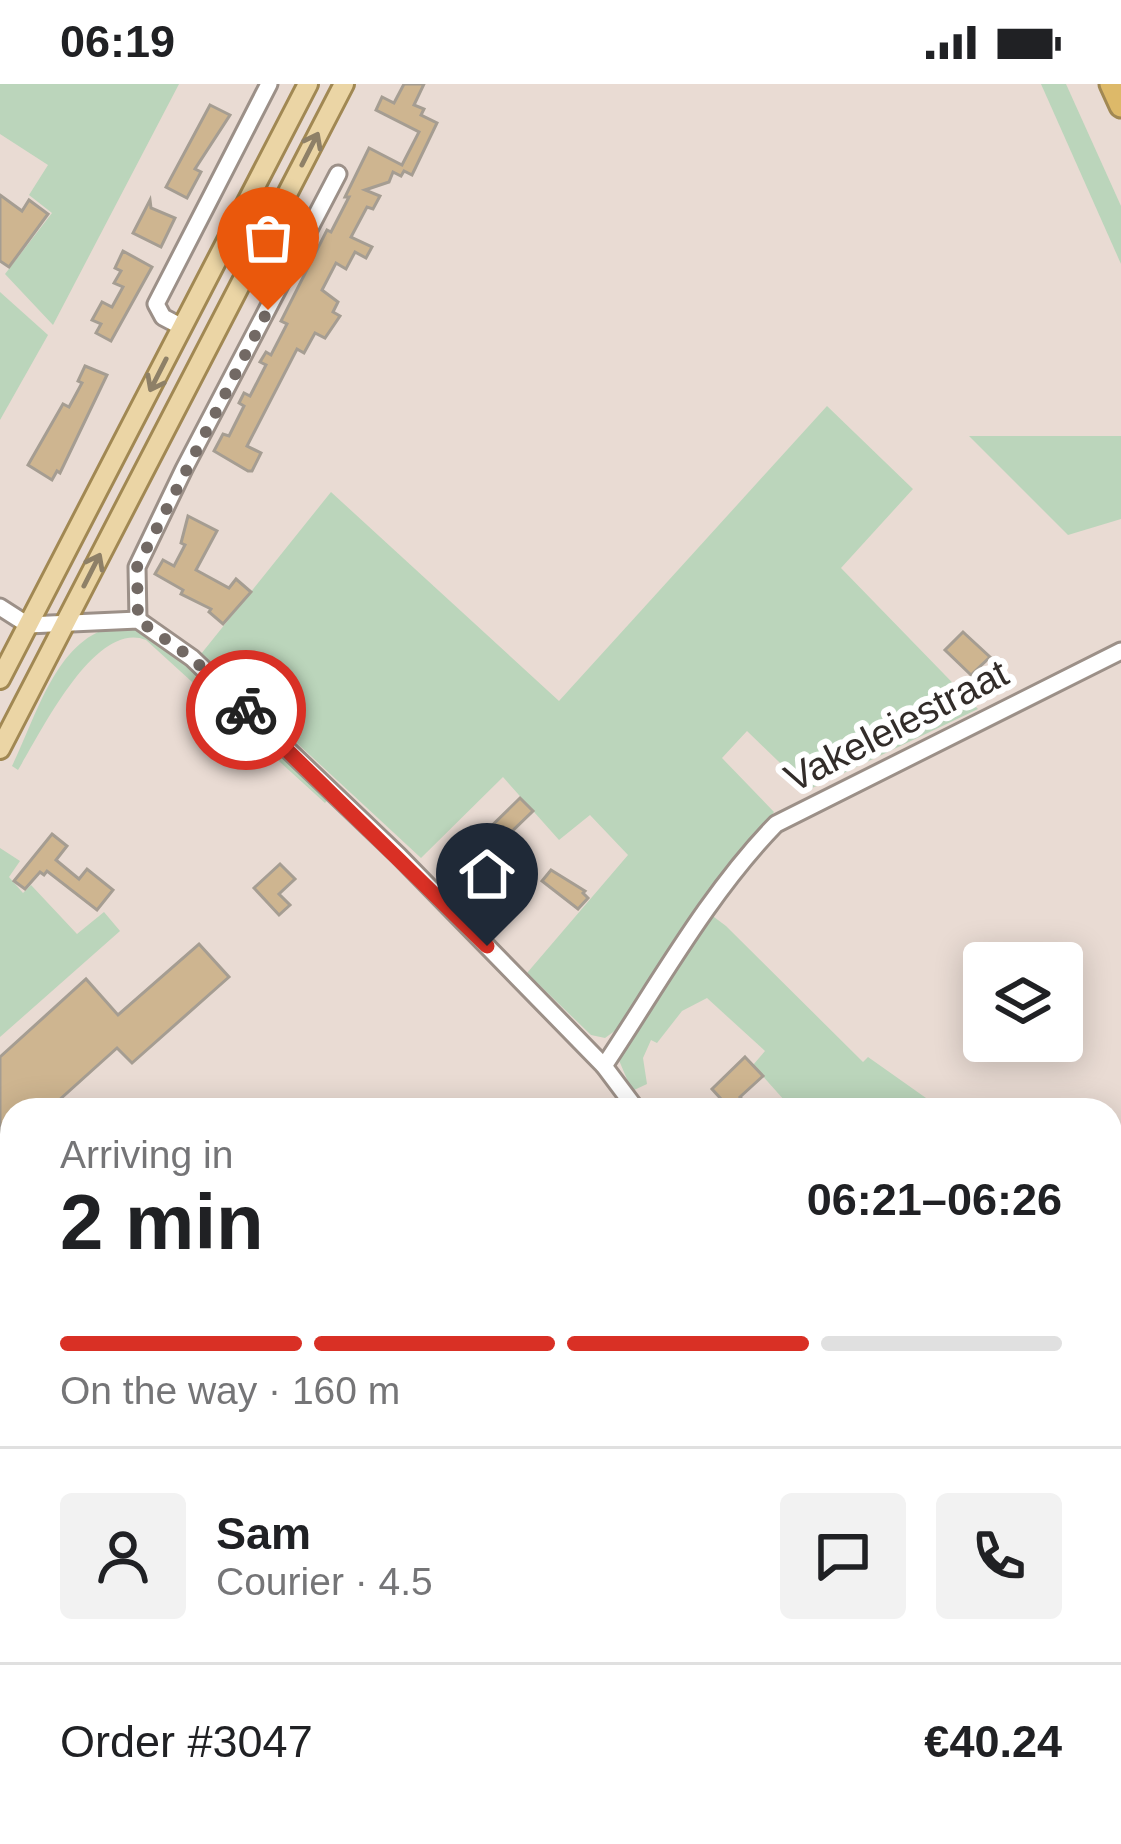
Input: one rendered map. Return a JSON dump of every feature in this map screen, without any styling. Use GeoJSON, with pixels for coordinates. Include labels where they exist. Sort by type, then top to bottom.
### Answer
{"type":"FeatureCollection","features":[{"type":"Feature","properties":{"kind":"highway"},"geometry":{"type":"LineString","coordinates":[[1111,84],[1121,106]]}},
{"type":"Feature","properties":{"kind":"main road"},"geometry":{"type":"LineString","coordinates":[[0,679],[308,84]]}},
{"type":"Feature","properties":{"kind":"main road"},"geometry":{"type":"LineString","coordinates":[[0,749],[344,84]]}},
{"type":"Feature","properties":{"kind":"street"},"geometry":{"type":"LineString","coordinates":[[182,327],[163,317],[155,304],[269,84]]}},
{"type":"Feature","properties":{"kind":"street"},"geometry":{"type":"LineString","coordinates":[[138,620],[137,567],[338,174]]}},
{"type":"Feature","properties":{"kind":"street"},"geometry":{"type":"LineString","coordinates":[[0,607],[28,625],[138,620],[192,658],[382,840],[604,1066],[628,1098]]}},
{"type":"Feature","properties":{"kind":"street","name":"Vakeleiestraat"},"geometry":{"type":"LineString","coordinates":[[604,1066],[751,849],[776,824],[1121,651]]}},
{"type":"Feature","properties":{"kind":"green space"},"geometry":{"type":"Polygon","coordinates":[[[0,84],[179,84],[53,325],[5,274],[52,213],[29,195],[48,165],[0,134],[0,84]]]}},
{"type":"Feature","properties":{"kind":"green space"},"geometry":{"type":"Polygon","coordinates":[[[1041,84],[1066,84],[1121,206],[1121,264],[1041,84]]]}},
{"type":"Feature","properties":{"kind":"green space"},"geometry":{"type":"Polygon","coordinates":[[[0,292],[48,335],[0,420],[0,292]]]}},
{"type":"Feature","properties":{"kind":"green space"},"geometry":{"type":"Polygon","coordinates":[[[827,406],[913,489],[841,568],[978,709],[808,790],[747,731],[722,758],[774,812],[702,908],[863,1062],[868,1057],[926,1098],[782,1098],[753,1065],[765,1051],[707,998],[682,1011],[657,1043],[651,1040],[643,1058],[647,1084],[632,1091],[618,1058],[671,978],[661,970],[623,1025],[605,1038],[591,1035],[527,973],[628,855],[590,815],[559,840],[503,777],[421,858],[201,654],[331,492],[559,701],[827,406]]]}},
{"type":"Feature","properties":{"kind":"green space"},"geometry":{"type":"Polygon","coordinates":[[[969,436],[1121,436],[1121,519],[1068,535],[969,436]]]}},
{"type":"Feature","properties":{"kind":"green space"},"geometry":{"type":"Polygon","coordinates":[[[112,627],[139,630],[187,663],[329,798],[325,803],[146,640],[127,638],[89,662],[18,770],[12,766],[62,664],[92,635],[112,627]]]}},
{"type":"Feature","properties":{"kind":"green space"},"geometry":{"type":"Polygon","coordinates":[[[0,848],[20,861],[9,877],[23,893],[31,885],[77,934],[104,912],[120,931],[0,1037],[0,848]]]}},
{"type":"Feature","properties":{"kind":"building"},"geometry":{"type":"Polygon","coordinates":[[[404,84],[424,84],[414,105],[437,123],[412,175],[393,172],[389,182],[365,190],[380,196],[373,209],[367,207],[351,237],[372,247],[366,258],[355,252],[346,269],[336,263],[322,290],[338,302],[333,312],[340,316],[325,338],[315,333],[304,353],[297,349],[247,446],[261,453],[248,471],[214,451],[223,434],[229,436],[244,406],[239,403],[244,393],[250,396],[266,365],[260,362],[266,352],[271,355],[287,324],[281,321],[349,197],[345,197],[369,148],[402,165],[419,132],[376,110],[382,97],[394,103],[404,84]]]}},
{"type":"Feature","properties":{"kind":"building"},"geometry":{"type":"Polygon","coordinates":[[[210,105],[230,115],[195,169],[201,172],[187,198],[166,187],[210,105]]]}},
{"type":"Feature","properties":{"kind":"building"},"geometry":{"type":"Polygon","coordinates":[[[0,195],[22,211],[29,200],[48,214],[9,267],[0,261],[0,195]]]}},
{"type":"Feature","properties":{"kind":"building"},"geometry":{"type":"Polygon","coordinates":[[[150,200],[151,208],[175,218],[161,247],[133,233],[150,200]]]}},
{"type":"Feature","properties":{"kind":"building"},"geometry":{"type":"Polygon","coordinates":[[[123,251],[152,267],[111,341],[96,333],[101,324],[92,320],[102,302],[112,307],[123,287],[114,283],[123,251]]]}},
{"type":"Feature","properties":{"kind":"building"},"geometry":{"type":"Polygon","coordinates":[[[85,366],[107,375],[60,473],[52,480],[28,465],[63,404],[69,407],[85,366]]]}},
{"type":"Feature","properties":{"kind":"building"},"geometry":{"type":"Polygon","coordinates":[[[188,516],[217,531],[196,570],[229,588],[236,579],[251,592],[223,624],[211,609],[155,574],[163,560],[174,566],[185,545],[181,543],[188,516]]]}},
{"type":"Feature","properties":{"kind":"building"},"geometry":{"type":"Polygon","coordinates":[[[963,632],[990,657],[971,675],[945,650],[963,632]]]}},
{"type":"Feature","properties":{"kind":"building"},"geometry":{"type":"Polygon","coordinates":[[[520,798],[533,811],[505,838],[526,861],[493,892],[456,853],[469,840],[473,844],[520,798]]]}},
{"type":"Feature","properties":{"kind":"building"},"geometry":{"type":"Polygon","coordinates":[[[52,834],[67,846],[56,860],[79,879],[87,869],[113,890],[97,910],[47,871],[40,872],[25,889],[14,881],[52,834]]]}},
{"type":"Feature","properties":{"kind":"building"},"geometry":{"type":"Polygon","coordinates":[[[280,864],[295,879],[279,894],[290,905],[279,915],[254,888],[280,864]]]}},
{"type":"Feature","properties":{"kind":"building"},"geometry":{"type":"Polygon","coordinates":[[[551,870],[585,891],[588,898],[578,909],[542,881],[551,870]]]}},
{"type":"Feature","properties":{"kind":"building"},"geometry":{"type":"Polygon","coordinates":[[[199,944],[229,977],[132,1063],[117,1048],[61,1098],[0,1098],[0,1057],[86,979],[118,1015],[199,944]]]}},
{"type":"Feature","properties":{"kind":"building"},"geometry":{"type":"Polygon","coordinates":[[[745,1057],[763,1076],[741,1098],[720,1098],[712,1089],[745,1057]]]}},
{"type":"Feature","properties":{"kind":"way so far"},"geometry":{"type":"LineString","coordinates":[[246,710],[192,658],[138,620],[137,567],[268,310]]}},
{"type":"Feature","properties":{"kind":"route"},"geometry":{"type":"LineString","coordinates":[[246,710],[487,946]]}}]}
